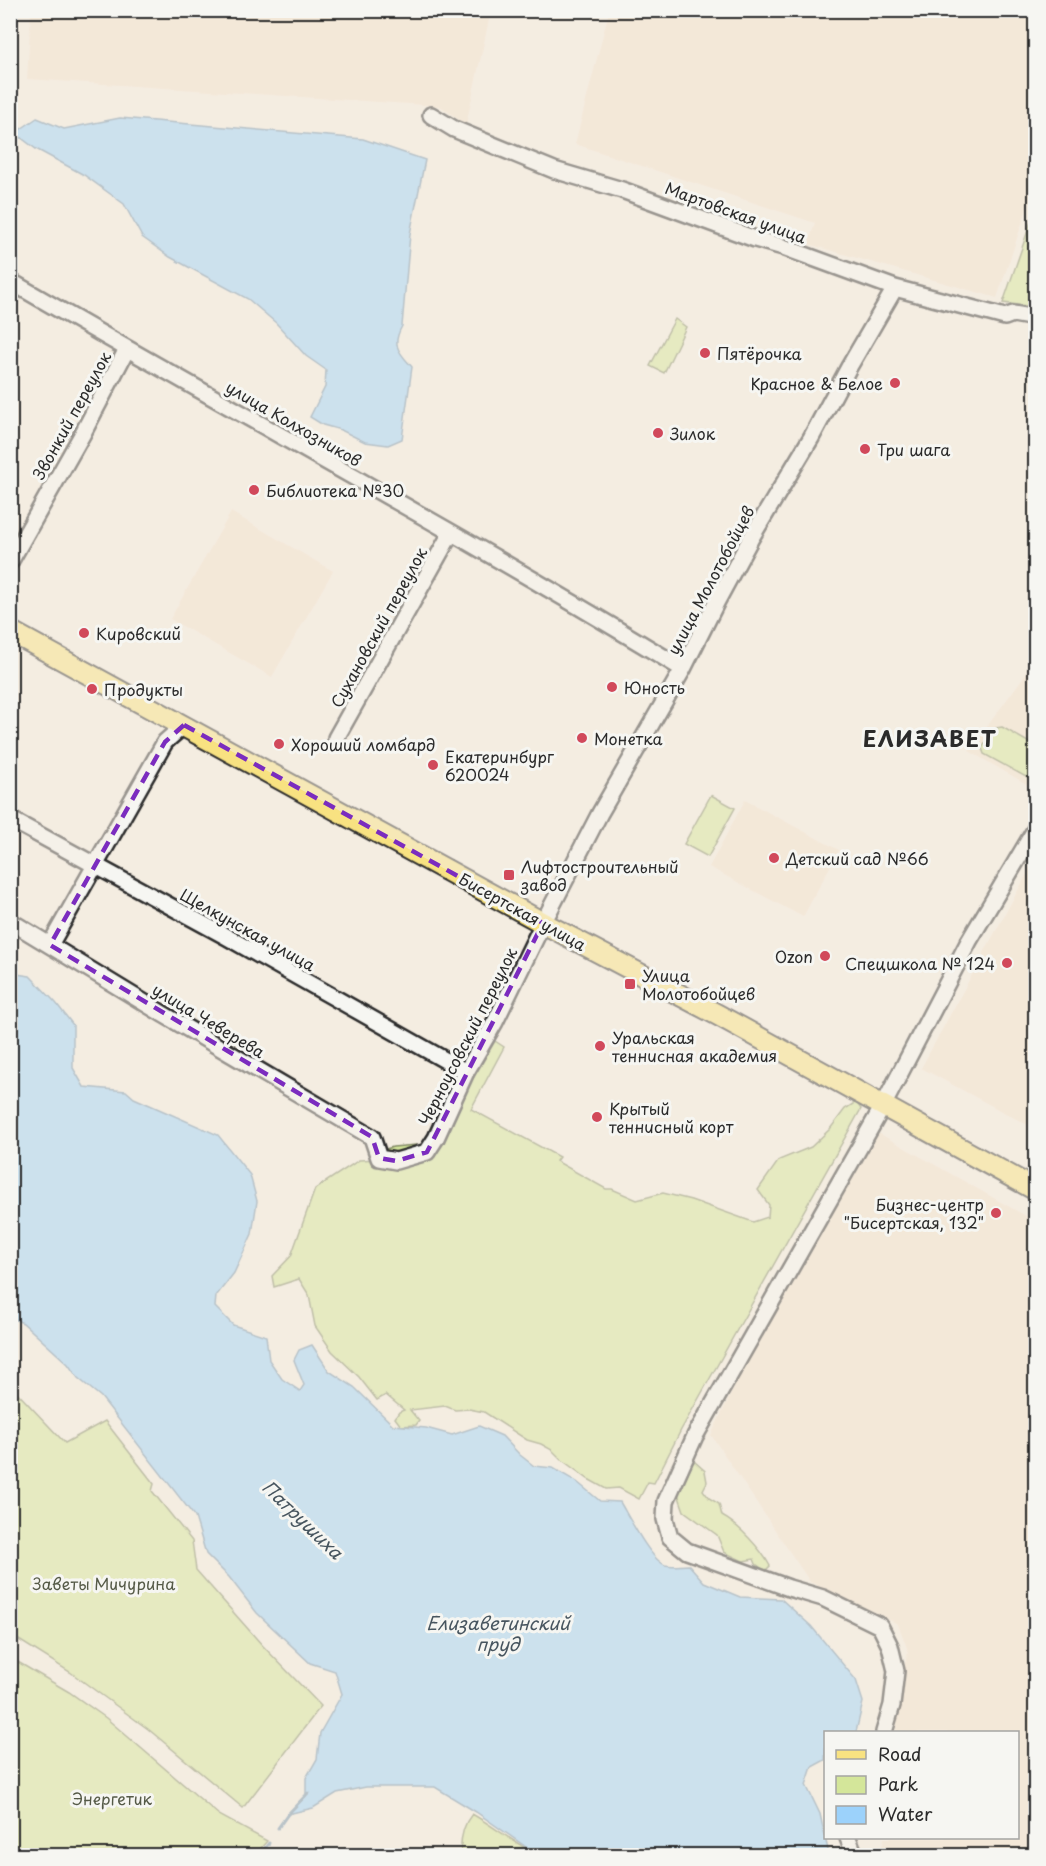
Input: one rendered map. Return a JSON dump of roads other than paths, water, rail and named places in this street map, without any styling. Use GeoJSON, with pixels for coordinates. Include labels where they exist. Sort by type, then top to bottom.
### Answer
{"type":"FeatureCollection","features":[{"type":"Feature","properties":{"kind":"main road","name":"Бисертская улица"},"geometry":{"type":"LineString","coordinates":[[10,631],[543,923],[718,1015],[1035,1190]]}},
{"type":"Feature","properties":{"kind":"street","name":"Мартовская улица"},"geometry":{"type":"LineString","coordinates":[[431,115],[454,129],[554,170],[622,190],[755,240],[783,247],[895,288],[1005,317],[1012,314],[1035,318]]}},
{"type":"Feature","properties":{"kind":"street","name":"улица Колхозников"},"geometry":{"type":"LineString","coordinates":[[10,281],[555,591],[683,669]]}},
{"type":"Feature","properties":{"kind":"street","name":"улица Молотобойцев"},"geometry":{"type":"LineString","coordinates":[[543,923],[600,813],[683,669],[717,601],[895,288]]}},
{"type":"Feature","properties":{"kind":"street","name":"Звонкий переулок"},"geometry":{"type":"LineString","coordinates":[[10,562],[83,433],[127,349]]}},
{"type":"Feature","properties":{"kind":"street","name":"Сухановский переулок"},"geometry":{"type":"LineString","coordinates":[[336,738],[451,533]]}},
{"type":"Feature","properties":{"kind":"street"},"geometry":{"type":"LineString","coordinates":[[50,945],[165,742],[184,725]]}},
{"type":"Feature","properties":{"kind":"street","name":"Щелкунская улица"},"geometry":{"type":"LineString","coordinates":[[10,819],[227,937],[466,1072]]}},
{"type":"Feature","properties":{"kind":"street"},"geometry":{"type":"LineString","coordinates":[[884,1731],[892,1705],[896,1671],[890,1646],[880,1626],[823,1598],[687,1551],[670,1537],[664,1519],[666,1501],[695,1436],[883,1106],[969,941],[1035,828]]}},
{"type":"Feature","properties":{"kind":"street","name":"улица Чеверева"},"geometry":{"type":"LineString","coordinates":[[10,921],[372,1137],[379,1158]]}},
{"type":"Feature","properties":{"kind":"street","name":"Черноусовский переулок"},"geometry":{"type":"LineString","coordinates":[[379,1158],[396,1161],[427,1152],[436,1138],[466,1072],[495,1022],[543,923]]}},
{"type":"Feature","properties":{"kind":"street"},"geometry":{"type":"LineString","coordinates":[[848,1839],[855,1856]]}},
{"type":"Feature","properties":{"kind":"water"},"geometry":{"type":"Polygon","coordinates":[[[37,118],[64,129],[120,118],[363,139],[425,160],[410,234],[402,326],[397,339],[400,353],[412,367],[402,439],[388,445],[365,442],[341,430],[323,425],[310,417],[325,387],[326,370],[306,356],[276,323],[248,299],[170,257],[142,237],[124,204],[84,175],[36,149],[15,133],[37,118]]]}},
{"type":"Feature","properties":{"kind":"water","name":"Елизаветинский пруд"},"geometry":{"type":"Polygon","coordinates":[[[10,973],[30,976],[73,1025],[73,1068],[84,1087],[126,1091],[134,1098],[218,1135],[250,1175],[257,1201],[252,1234],[234,1273],[216,1296],[215,1307],[233,1325],[266,1336],[269,1360],[282,1379],[300,1391],[304,1385],[294,1360],[299,1350],[312,1345],[329,1371],[354,1387],[393,1425],[426,1428],[452,1435],[479,1426],[502,1436],[534,1466],[553,1468],[577,1482],[600,1501],[620,1502],[653,1555],[665,1565],[689,1565],[704,1582],[740,1597],[781,1599],[811,1626],[856,1680],[863,1702],[856,1731],[824,1731],[824,1761],[812,1767],[806,1785],[820,1814],[828,1850],[826,1855],[544,1855],[529,1849],[435,1787],[366,1787],[337,1793],[313,1808],[288,1814],[306,1796],[306,1778],[317,1759],[320,1733],[342,1694],[335,1671],[310,1663],[257,1613],[229,1577],[206,1554],[195,1517],[101,1397],[78,1378],[68,1364],[23,1323],[11,1318],[10,973]]]}},
{"type":"Feature","properties":{"kind":"waterway"},"geometry":{"type":"LineString","coordinates":[[278,1828],[308,1793]]}},
{"type":"Feature","properties":{"kind":"waterway"},"geometry":{"type":"LineString","coordinates":[[259,1856],[269,1843]]}},
{"type":"Feature","properties":{"kind":"place","name":"Пятёрочка"},"geometry":{"type":"Point","coordinates":[705,353]}},
{"type":"Feature","properties":{"kind":"place","name":"Красное & Белое"},"geometry":{"type":"Point","coordinates":[895,383]}},
{"type":"Feature","properties":{"kind":"place","name":"Зилок"},"geometry":{"type":"Point","coordinates":[658,433]}},
{"type":"Feature","properties":{"kind":"place","name":"Три шага"},"geometry":{"type":"Point","coordinates":[865,449]}},
{"type":"Feature","properties":{"kind":"place","name":"Библиотека №30"},"geometry":{"type":"Point","coordinates":[254,490]}},
{"type":"Feature","properties":{"kind":"place","name":"Кировский"},"geometry":{"type":"Point","coordinates":[84,633]}},
{"type":"Feature","properties":{"kind":"place","name":"Юность"},"geometry":{"type":"Point","coordinates":[612,687]}},
{"type":"Feature","properties":{"kind":"place","name":"Продукты"},"geometry":{"type":"Point","coordinates":[92,689]}},
{"type":"Feature","properties":{"kind":"place","name":"Монетка"},"geometry":{"type":"Point","coordinates":[582,738]}},
{"type":"Feature","properties":{"kind":"place","name":"Хороший ломбард"},"geometry":{"type":"Point","coordinates":[279,744]}},
{"type":"Feature","properties":{"kind":"place","name":"Екатеринбург 620024"},"geometry":{"type":"Point","coordinates":[433,765]}},
{"type":"Feature","properties":{"kind":"place","name":"Детский сад №66"},"geometry":{"type":"Point","coordinates":[774,858]}},
{"type":"Feature","properties":{"kind":"place","name":"Лифтостроительный завод"},"geometry":{"type":"Point","coordinates":[509,875]}},
{"type":"Feature","properties":{"kind":"place","name":"Ozon"},"geometry":{"type":"Point","coordinates":[825,956]}},
{"type":"Feature","properties":{"kind":"place","name":"Спецшкола № 124"},"geometry":{"type":"Point","coordinates":[1007,963]}},
{"type":"Feature","properties":{"kind":"place","name":"Улица Молотобойцев"},"geometry":{"type":"Point","coordinates":[630,984]}},
{"type":"Feature","properties":{"kind":"place","name":"Уральская теннисная академия"},"geometry":{"type":"Point","coordinates":[600,1046]}},
{"type":"Feature","properties":{"kind":"place","name":"Крытый теннисный корт"},"geometry":{"type":"Point","coordinates":[597,1117]}},
{"type":"Feature","properties":{"kind":"place","name":"Бизнес-центр \"Бисертская, 132\""},"geometry":{"type":"Point","coordinates":[996,1213]}},
{"type":"Feature","properties":{"kind":"district","name":"ЕЛИЗАВЕТ"},"geometry":{"type":"Point","coordinates":[930,737]}},
{"type":"Feature","properties":{"kind":"water label","name":"Патрушиха"},"geometry":{"type":"Point","coordinates":[303,1519]}},
{"type":"Feature","properties":{"kind":"park label","name":"Заветы Мичурина"},"geometry":{"type":"Point","coordinates":[104,1583]}},
{"type":"Feature","properties":{"kind":"park label","name":"Энергетик"},"geometry":{"type":"Point","coordinates":[112,1798]}}]}
